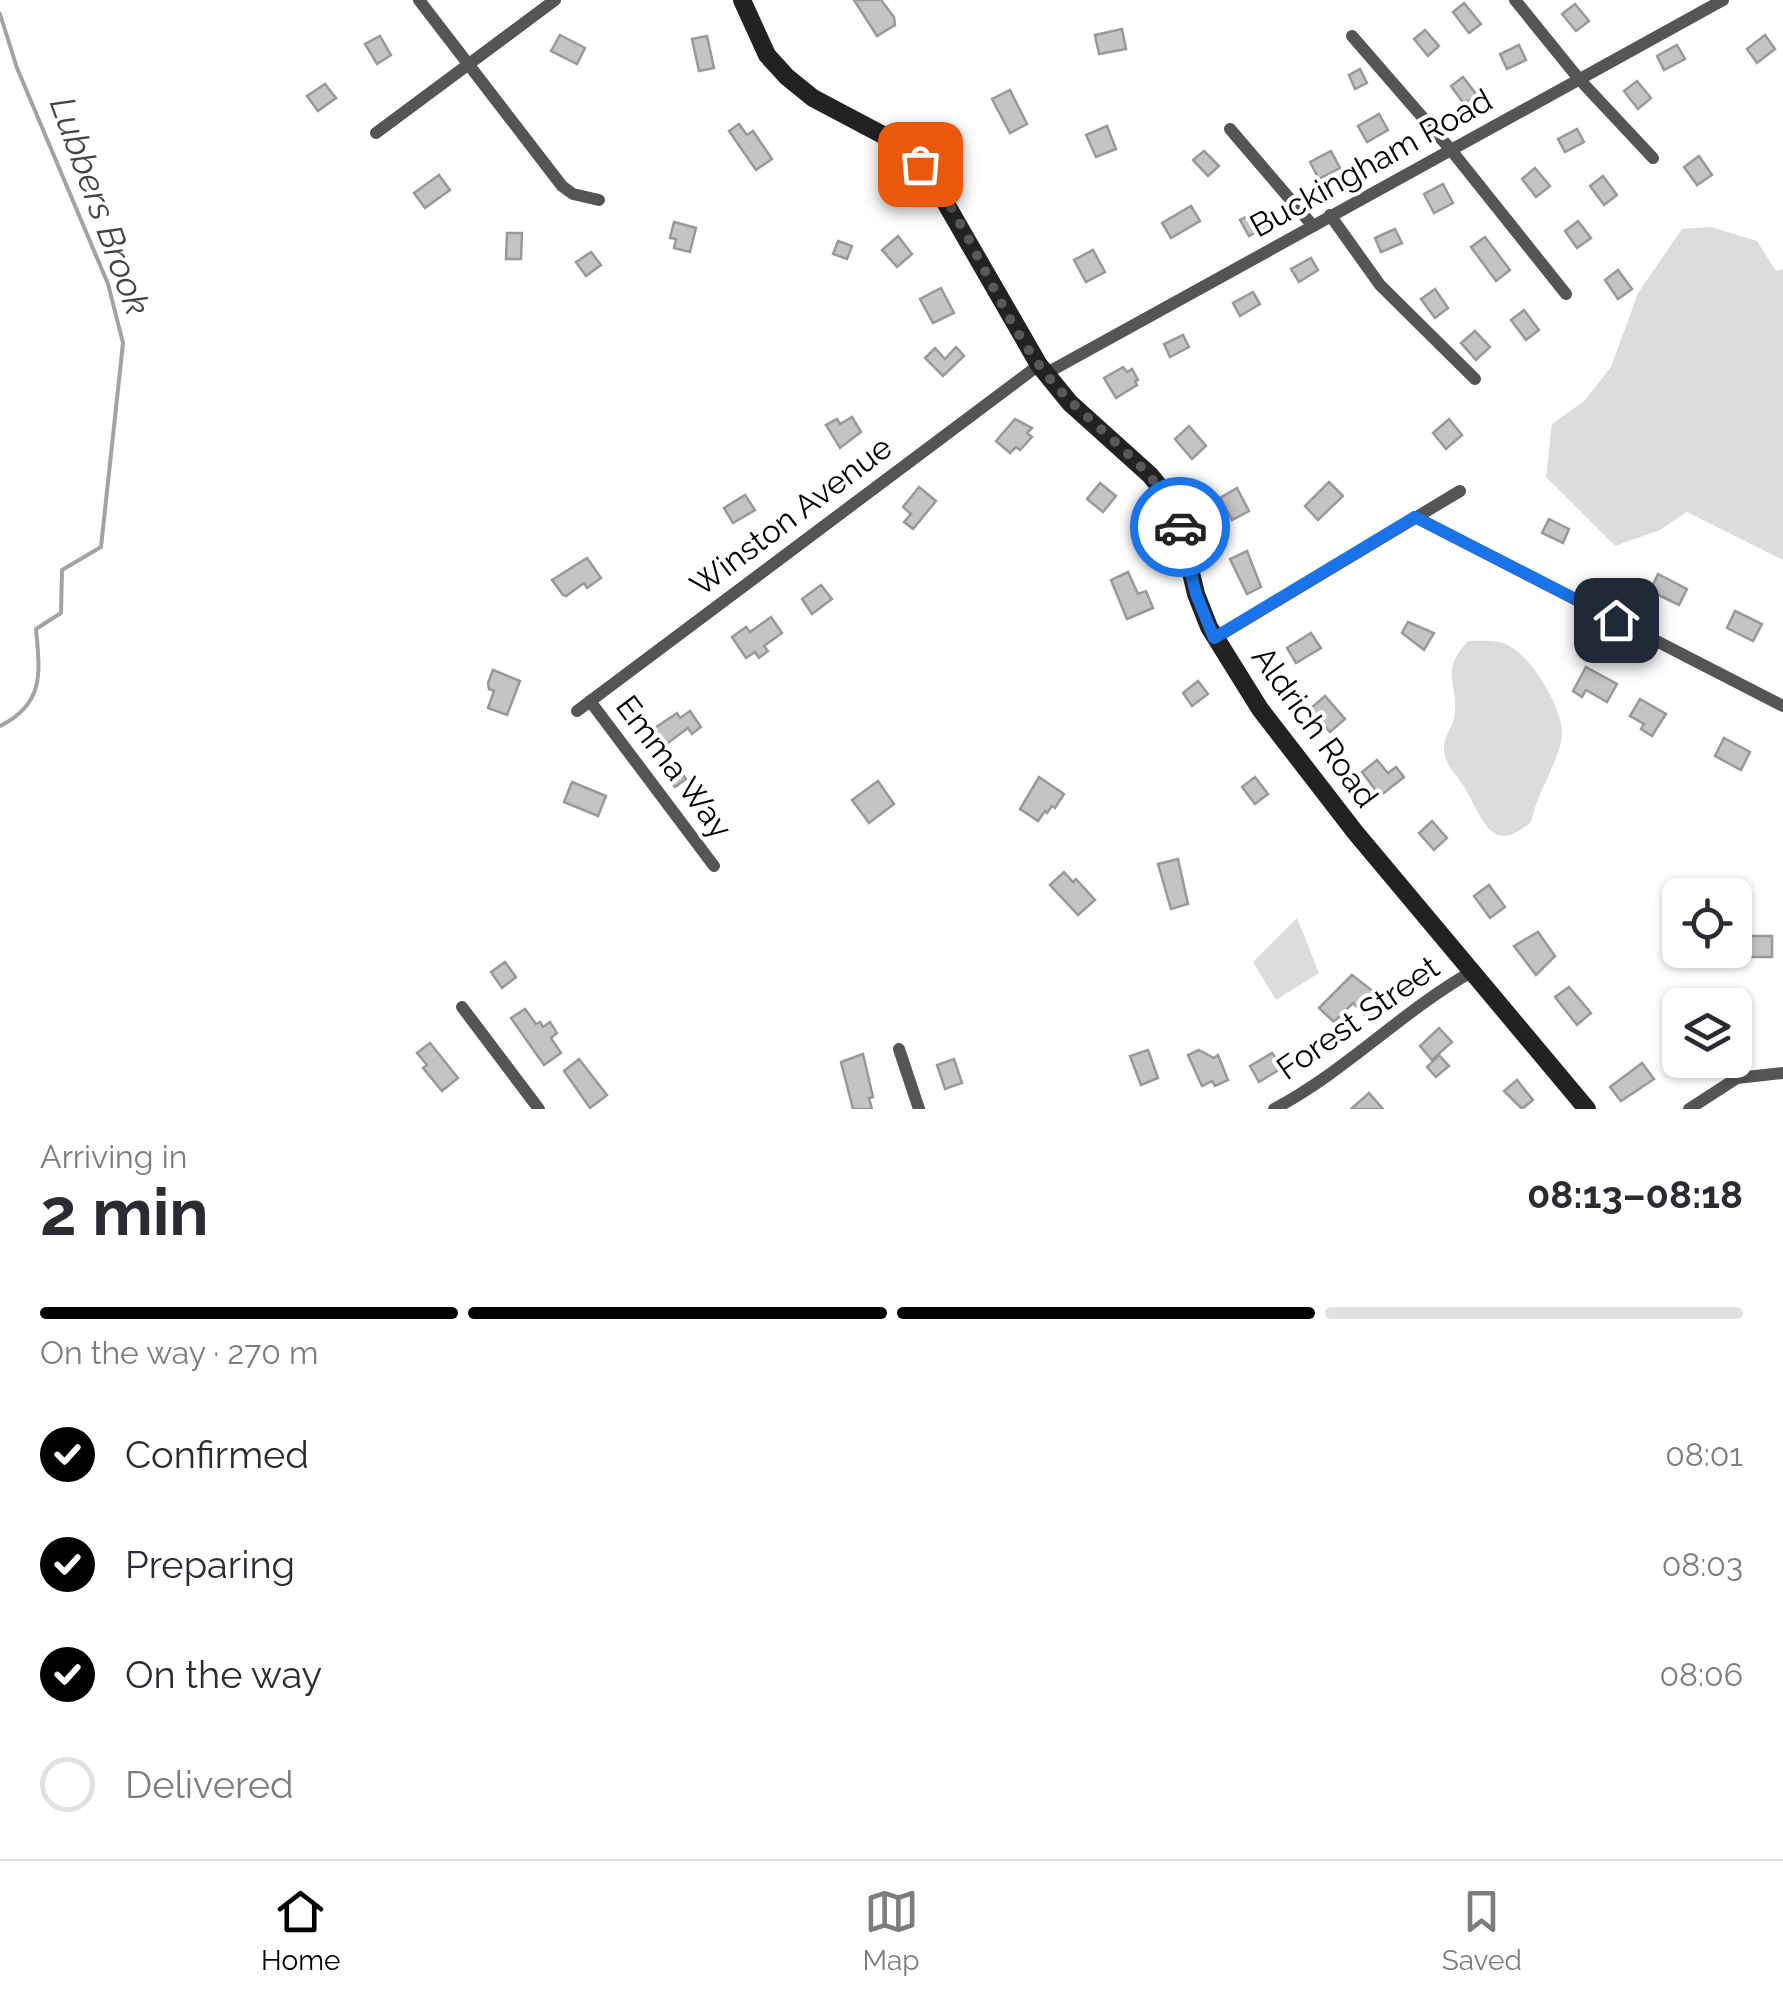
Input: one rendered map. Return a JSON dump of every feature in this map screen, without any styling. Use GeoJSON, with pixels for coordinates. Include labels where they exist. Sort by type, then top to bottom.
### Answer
{"type":"FeatureCollection","features":[{"type":"Feature","properties":{"kind":"street"},"geometry":{"type":"LineString","coordinates":[[419,0],[564,188],[599,200]]}},
{"type":"Feature","properties":{"kind":"street"},"geometry":{"type":"LineString","coordinates":[[376,134],[555,0]]}},
{"type":"Feature","properties":{"kind":"street","name":"Aldrich Road"},"geometry":{"type":"LineString","coordinates":[[742,0],[768,55],[787,77],[813,98],[898,143],[930,176],[1042,369],[1090,422],[1165,492],[1177,517],[1196,594],[1214,638],[1290,750],[1587,1109]]}},
{"type":"Feature","properties":{"kind":"street"},"geometry":{"type":"LineString","coordinates":[[1516,0],[1579,80],[1653,158]]}},
{"type":"Feature","properties":{"kind":"street","name":"Buckingham Road"},"geometry":{"type":"LineString","coordinates":[[1042,369],[1313,226],[1723,0]]}},
{"type":"Feature","properties":{"kind":"street"},"geometry":{"type":"LineString","coordinates":[[1352,36],[1451,150],[1566,294]]}},
{"type":"Feature","properties":{"kind":"street"},"geometry":{"type":"LineString","coordinates":[[1230,129],[1313,226]]}},
{"type":"Feature","properties":{"kind":"street"},"geometry":{"type":"LineString","coordinates":[[1330,215],[1380,285],[1474,379]]}},
{"type":"Feature","properties":{"kind":"street","name":"Winston Avenue"},"geometry":{"type":"LineString","coordinates":[[576,711],[1042,369]]}},
{"type":"Feature","properties":{"kind":"street"},"geometry":{"type":"LineString","coordinates":[[1214,638],[1460,491]]}},
{"type":"Feature","properties":{"kind":"street"},"geometry":{"type":"LineString","coordinates":[[1415,517],[1783,706]]}},
{"type":"Feature","properties":{"kind":"street","name":"Emma Way"},"geometry":{"type":"LineString","coordinates":[[590,701],[714,866]]}},
{"type":"Feature","properties":{"kind":"street","name":"Forest Street"},"geometry":{"type":"LineString","coordinates":[[1274,1109],[1337,1070],[1420,1003],[1472,971]]}},
{"type":"Feature","properties":{"kind":"street"},"geometry":{"type":"LineString","coordinates":[[462,1007],[540,1109]]}},
{"type":"Feature","properties":{"kind":"street"},"geometry":{"type":"LineString","coordinates":[[898,1048],[919,1109]]}},
{"type":"Feature","properties":{"kind":"street"},"geometry":{"type":"LineString","coordinates":[[1689,1109],[1731,1080],[1752,1074],[1783,1073]]}},
{"type":"Feature","properties":{"kind":"shaded area"},"geometry":{"type":"Polygon","coordinates":[[[1711,227],[1757,241],[1776,271],[1783,269],[1783,560],[1687,512],[1660,530],[1615,546],[1546,477],[1552,424],[1584,401],[1611,367],[1638,293],[1682,229],[1711,227]]]}},
{"type":"Feature","properties":{"kind":"shaded area"},"geometry":{"type":"Polygon","coordinates":[[[1468,641],[1503,643],[1522,655],[1548,690],[1560,718],[1561,742],[1531,822],[1507,836],[1490,830],[1445,755],[1445,739],[1455,713],[1452,668],[1468,641]]]}},
{"type":"Feature","properties":{"kind":"shaded area"},"geometry":{"type":"Polygon","coordinates":[[[1297,918],[1319,973],[1276,1000],[1253,962],[1297,918]]]}},
{"type":"Feature","properties":{"kind":"building"},"geometry":{"type":"Polygon","coordinates":[[[854,0],[881,0],[894,17],[895,25],[877,36],[854,0]]]}},
{"type":"Feature","properties":{"kind":"building"},"geometry":{"type":"Polygon","coordinates":[[[1464,3],[1481,24],[1469,33],[1453,12],[1464,3]]]}},
{"type":"Feature","properties":{"kind":"building"},"geometry":{"type":"Polygon","coordinates":[[[1575,4],[1589,21],[1576,31],[1562,14],[1575,4]]]}},
{"type":"Feature","properties":{"kind":"building"},"geometry":{"type":"Polygon","coordinates":[[[1122,29],[1126,49],[1099,54],[1095,35],[1122,29]]]}},
{"type":"Feature","properties":{"kind":"building"},"geometry":{"type":"Polygon","coordinates":[[[1425,30],[1439,46],[1428,56],[1414,39],[1425,30]]]}},
{"type":"Feature","properties":{"kind":"building"},"geometry":{"type":"Polygon","coordinates":[[[560,35],[585,48],[577,64],[551,51],[560,35]]]}},
{"type":"Feature","properties":{"kind":"building"},"geometry":{"type":"Polygon","coordinates":[[[1765,35],[1775,49],[1757,63],[1747,49],[1765,35]]]}},
{"type":"Feature","properties":{"kind":"building"},"geometry":{"type":"Polygon","coordinates":[[[380,36],[391,55],[377,64],[365,44],[380,36]]]}},
{"type":"Feature","properties":{"kind":"building"},"geometry":{"type":"Polygon","coordinates":[[[707,36],[714,68],[699,71],[692,39],[707,36]]]}},
{"type":"Feature","properties":{"kind":"building"},"geometry":{"type":"Polygon","coordinates":[[[1519,45],[1526,60],[1507,69],[1500,54],[1519,45]]]}},
{"type":"Feature","properties":{"kind":"building"},"geometry":{"type":"Polygon","coordinates":[[[1677,45],[1685,59],[1664,70],[1657,56],[1677,45]]]}},
{"type":"Feature","properties":{"kind":"building"},"geometry":{"type":"Polygon","coordinates":[[[1360,69],[1367,83],[1355,89],[1349,75],[1360,69]]]}},
{"type":"Feature","properties":{"kind":"building"},"geometry":{"type":"Polygon","coordinates":[[[1463,77],[1477,95],[1464,104],[1451,86],[1463,77]]]}},
{"type":"Feature","properties":{"kind":"building"},"geometry":{"type":"Polygon","coordinates":[[[1637,81],[1651,98],[1638,109],[1624,91],[1637,81]]]}},
{"type":"Feature","properties":{"kind":"building"},"geometry":{"type":"Polygon","coordinates":[[[325,84],[336,98],[318,111],[307,96],[325,84]]]}},
{"type":"Feature","properties":{"kind":"building"},"geometry":{"type":"Polygon","coordinates":[[[1010,90],[1027,124],[1010,133],[992,99],[1010,90]]]}},
{"type":"Feature","properties":{"kind":"building"},"geometry":{"type":"Polygon","coordinates":[[[1379,114],[1388,130],[1367,142],[1358,126],[1379,114]]]}},
{"type":"Feature","properties":{"kind":"building"},"geometry":{"type":"Polygon","coordinates":[[[739,124],[747,135],[753,131],[772,159],[756,170],[729,131],[739,124]]]}},
{"type":"Feature","properties":{"kind":"building"},"geometry":{"type":"Polygon","coordinates":[[[1107,126],[1116,149],[1096,157],[1086,135],[1107,126]]]}},
{"type":"Feature","properties":{"kind":"building"},"geometry":{"type":"Polygon","coordinates":[[[1577,129],[1584,142],[1565,152],[1558,139],[1577,129]]]}},
{"type":"Feature","properties":{"kind":"building"},"geometry":{"type":"Polygon","coordinates":[[[1204,151],[1219,166],[1208,176],[1193,160],[1204,151]]]}},
{"type":"Feature","properties":{"kind":"building"},"geometry":{"type":"Polygon","coordinates":[[[1331,151],[1340,168],[1319,179],[1310,162],[1331,151]]]}},
{"type":"Feature","properties":{"kind":"building"},"geometry":{"type":"Polygon","coordinates":[[[1699,156],[1712,175],[1697,185],[1684,167],[1699,156]]]}},
{"type":"Feature","properties":{"kind":"building"},"geometry":{"type":"Polygon","coordinates":[[[1535,168],[1550,186],[1536,197],[1522,179],[1535,168]]]}},
{"type":"Feature","properties":{"kind":"building"},"geometry":{"type":"Polygon","coordinates":[[[439,175],[450,190],[425,208],[414,193],[439,175]]]}},
{"type":"Feature","properties":{"kind":"building"},"geometry":{"type":"Polygon","coordinates":[[[1603,176],[1617,195],[1604,205],[1590,186],[1603,176]]]}},
{"type":"Feature","properties":{"kind":"building"},"geometry":{"type":"Polygon","coordinates":[[[1443,184],[1453,203],[1434,213],[1424,194],[1443,184]]]}},
{"type":"Feature","properties":{"kind":"building"},"geometry":{"type":"Polygon","coordinates":[[[1191,206],[1200,221],[1171,238],[1162,223],[1191,206]]]}},
{"type":"Feature","properties":{"kind":"building"},"geometry":{"type":"Polygon","coordinates":[[[1261,209],[1269,225],[1249,236],[1240,220],[1261,209]]]}},
{"type":"Feature","properties":{"kind":"building"},"geometry":{"type":"Polygon","coordinates":[[[1578,221],[1591,238],[1577,248],[1565,231],[1578,221]]]}},
{"type":"Feature","properties":{"kind":"building"},"geometry":{"type":"Polygon","coordinates":[[[674,222],[696,228],[690,252],[674,248],[676,239],[670,238],[674,222]]]}},
{"type":"Feature","properties":{"kind":"building"},"geometry":{"type":"Polygon","coordinates":[[[1395,229],[1402,243],[1381,252],[1375,238],[1395,229]]]}},
{"type":"Feature","properties":{"kind":"building"},"geometry":{"type":"Polygon","coordinates":[[[507,233],[522,233],[521,259],[506,259],[507,233]]]}},
{"type":"Feature","properties":{"kind":"building"},"geometry":{"type":"Polygon","coordinates":[[[898,236],[912,254],[897,267],[882,250],[898,236]]]}},
{"type":"Feature","properties":{"kind":"building"},"geometry":{"type":"Polygon","coordinates":[[[1485,237],[1510,270],[1496,281],[1471,247],[1485,237]]]}},
{"type":"Feature","properties":{"kind":"building"},"geometry":{"type":"Polygon","coordinates":[[[838,241],[852,246],[847,259],[833,254],[838,241]]]}},
{"type":"Feature","properties":{"kind":"building"},"geometry":{"type":"Polygon","coordinates":[[[1093,250],[1105,272],[1086,282],[1074,260],[1093,250]]]}},
{"type":"Feature","properties":{"kind":"building"},"geometry":{"type":"Polygon","coordinates":[[[591,252],[601,265],[586,276],[576,262],[591,252]]]}},
{"type":"Feature","properties":{"kind":"building"},"geometry":{"type":"Polygon","coordinates":[[[1311,258],[1318,270],[1299,282],[1291,269],[1311,258]]]}},
{"type":"Feature","properties":{"kind":"building"},"geometry":{"type":"Polygon","coordinates":[[[1618,270],[1632,289],[1618,299],[1605,280],[1618,270]]]}},
{"type":"Feature","properties":{"kind":"building"},"geometry":{"type":"Polygon","coordinates":[[[941,288],[954,313],[933,323],[920,299],[941,288]]]}},
{"type":"Feature","properties":{"kind":"building"},"geometry":{"type":"Polygon","coordinates":[[[1435,289],[1448,308],[1435,318],[1421,299],[1435,289]]]}},
{"type":"Feature","properties":{"kind":"building"},"geometry":{"type":"Polygon","coordinates":[[[1253,292],[1260,304],[1240,316],[1233,303],[1253,292]]]}},
{"type":"Feature","properties":{"kind":"building"},"geometry":{"type":"Polygon","coordinates":[[[1524,310],[1539,330],[1526,340],[1511,320],[1524,310]]]}},
{"type":"Feature","properties":{"kind":"building"},"geometry":{"type":"Polygon","coordinates":[[[1475,331],[1490,347],[1476,360],[1461,343],[1475,331]]]}},
{"type":"Feature","properties":{"kind":"building"},"geometry":{"type":"Polygon","coordinates":[[[1183,335],[1189,347],[1170,357],[1164,344],[1183,335]]]}},
{"type":"Feature","properties":{"kind":"building"},"geometry":{"type":"Polygon","coordinates":[[[956,347],[964,356],[943,376],[925,358],[935,348],[945,359],[956,347]]]}},
{"type":"Feature","properties":{"kind":"building"},"geometry":{"type":"Polygon","coordinates":[[[1123,367],[1127,372],[1132,369],[1137,385],[1116,398],[1104,378],[1123,367]]]}},
{"type":"Feature","properties":{"kind":"building"},"geometry":{"type":"Polygon","coordinates":[[[852,417],[861,432],[840,448],[826,425],[837,419],[840,424],[852,417]]]}},
{"type":"Feature","properties":{"kind":"building"},"geometry":{"type":"Polygon","coordinates":[[[1015,419],[1032,428],[1027,433],[1032,437],[1020,450],[1016,447],[1010,453],[996,441],[1015,419]]]}},
{"type":"Feature","properties":{"kind":"building"},"geometry":{"type":"Polygon","coordinates":[[[1449,419],[1462,435],[1446,449],[1433,433],[1449,419]]]}},
{"type":"Feature","properties":{"kind":"building"},"geometry":{"type":"Polygon","coordinates":[[[1189,426],[1206,446],[1192,459],[1175,439],[1189,426]]]}},
{"type":"Feature","properties":{"kind":"building"},"geometry":{"type":"Polygon","coordinates":[[[1329,482],[1343,496],[1318,520],[1305,506],[1329,482]]]}},
{"type":"Feature","properties":{"kind":"building"},"geometry":{"type":"Polygon","coordinates":[[[1100,483],[1116,496],[1103,512],[1087,499],[1100,483]]]}},
{"type":"Feature","properties":{"kind":"building"},"geometry":{"type":"Polygon","coordinates":[[[919,487],[936,501],[913,529],[904,522],[911,514],[903,507],[919,487]]]}},
{"type":"Feature","properties":{"kind":"building"},"geometry":{"type":"Polygon","coordinates":[[[1237,488],[1249,511],[1232,520],[1220,498],[1237,488]]]}},
{"type":"Feature","properties":{"kind":"building"},"geometry":{"type":"Polygon","coordinates":[[[745,495],[755,510],[733,523],[724,508],[745,495]]]}},
{"type":"Feature","properties":{"kind":"building"},"geometry":{"type":"Polygon","coordinates":[[[1549,519],[1569,529],[1563,543],[1542,533],[1549,519]]]}},
{"type":"Feature","properties":{"kind":"building"},"geometry":{"type":"Polygon","coordinates":[[[1247,551],[1261,587],[1247,594],[1230,559],[1247,551]]]}},
{"type":"Feature","properties":{"kind":"building"},"geometry":{"type":"Polygon","coordinates":[[[587,558],[601,578],[587,588],[584,583],[563,595],[552,580],[587,558]]]}},
{"type":"Feature","properties":{"kind":"building"},"geometry":{"type":"Polygon","coordinates":[[[1128,572],[1138,594],[1146,591],[1153,608],[1127,619],[1111,580],[1128,572]]]}},
{"type":"Feature","properties":{"kind":"building"},"geometry":{"type":"Polygon","coordinates":[[[1658,574],[1687,589],[1679,605],[1650,591],[1658,574]]]}},
{"type":"Feature","properties":{"kind":"building"},"geometry":{"type":"Polygon","coordinates":[[[821,585],[832,599],[812,614],[802,599],[821,585]]]}},
{"type":"Feature","properties":{"kind":"building"},"geometry":{"type":"Polygon","coordinates":[[[1735,611],[1762,624],[1753,641],[1727,628],[1735,611]]]}},
{"type":"Feature","properties":{"kind":"building"},"geometry":{"type":"Polygon","coordinates":[[[771,617],[782,633],[764,646],[768,651],[759,658],[755,652],[746,658],[732,637],[746,627],[750,632],[771,617]]]}},
{"type":"Feature","properties":{"kind":"building"},"geometry":{"type":"Polygon","coordinates":[[[1408,622],[1434,633],[1424,650],[1402,633],[1408,622]]]}},
{"type":"Feature","properties":{"kind":"building"},"geometry":{"type":"Polygon","coordinates":[[[1311,633],[1321,648],[1296,663],[1287,648],[1311,633]]]}},
{"type":"Feature","properties":{"kind":"building"},"geometry":{"type":"Polygon","coordinates":[[[1586,667],[1617,684],[1607,702],[1586,690],[1582,697],[1573,691],[1586,667]]]}},
{"type":"Feature","properties":{"kind":"building"},"geometry":{"type":"Polygon","coordinates":[[[493,670],[520,681],[507,715],[488,708],[494,691],[488,683],[493,670]]]}},
{"type":"Feature","properties":{"kind":"building"},"geometry":{"type":"Polygon","coordinates":[[[1198,681],[1208,694],[1192,706],[1183,693],[1198,681]]]}},
{"type":"Feature","properties":{"kind":"building"},"geometry":{"type":"Polygon","coordinates":[[[1325,696],[1345,719],[1330,732],[1310,709],[1325,696]]]}},
{"type":"Feature","properties":{"kind":"building"},"geometry":{"type":"Polygon","coordinates":[[[1640,699],[1666,714],[1652,736],[1641,729],[1644,724],[1630,716],[1640,699]]]}},
{"type":"Feature","properties":{"kind":"building"},"geometry":{"type":"Polygon","coordinates":[[[690,711],[701,727],[692,734],[688,728],[661,748],[649,732],[677,713],[680,718],[690,711]]]}},
{"type":"Feature","properties":{"kind":"building"},"geometry":{"type":"Polygon","coordinates":[[[1724,738],[1750,752],[1741,770],[1715,756],[1724,738]]]}},
{"type":"Feature","properties":{"kind":"building"},"geometry":{"type":"Polygon","coordinates":[[[1377,760],[1388,773],[1396,767],[1404,777],[1380,796],[1362,772],[1377,760]]]}},
{"type":"Feature","properties":{"kind":"building"},"geometry":{"type":"Polygon","coordinates":[[[674,762],[686,779],[675,787],[662,771],[674,762]]]}},
{"type":"Feature","properties":{"kind":"building"},"geometry":{"type":"Polygon","coordinates":[[[1039,777],[1064,794],[1055,808],[1045,811],[1038,821],[1020,809],[1039,777]]]}},
{"type":"Feature","properties":{"kind":"building"},"geometry":{"type":"Polygon","coordinates":[[[1255,777],[1268,794],[1255,804],[1242,787],[1255,777]]]}},
{"type":"Feature","properties":{"kind":"building"},"geometry":{"type":"Polygon","coordinates":[[[878,781],[894,804],[869,823],[852,800],[878,781]]]}},
{"type":"Feature","properties":{"kind":"building"},"geometry":{"type":"Polygon","coordinates":[[[572,782],[606,796],[598,816],[564,802],[572,782]]]}},
{"type":"Feature","properties":{"kind":"building"},"geometry":{"type":"Polygon","coordinates":[[[1432,821],[1447,838],[1434,850],[1419,833],[1432,821]]]}},
{"type":"Feature","properties":{"kind":"building"},"geometry":{"type":"Polygon","coordinates":[[[1178,859],[1188,904],[1171,909],[1158,864],[1178,859]]]}},
{"type":"Feature","properties":{"kind":"building"},"geometry":{"type":"Polygon","coordinates":[[[1064,872],[1095,900],[1078,915],[1050,885],[1064,872]]]}},
{"type":"Feature","properties":{"kind":"building"},"geometry":{"type":"Polygon","coordinates":[[[1489,885],[1505,907],[1490,918],[1474,896],[1489,885]]]}},
{"type":"Feature","properties":{"kind":"building"},"geometry":{"type":"Polygon","coordinates":[[[1538,932],[1555,956],[1536,975],[1514,946],[1538,932]]]}},
{"type":"Feature","properties":{"kind":"building"},"geometry":{"type":"Polygon","coordinates":[[[1752,936],[1772,936],[1772,957],[1752,957],[1752,936]]]}},
{"type":"Feature","properties":{"kind":"building"},"geometry":{"type":"Polygon","coordinates":[[[505,962],[516,977],[502,988],[491,972],[505,962]]]}},
{"type":"Feature","properties":{"kind":"building"},"geometry":{"type":"Polygon","coordinates":[[[1352,975],[1374,992],[1380,1007],[1367,1017],[1353,1003],[1334,1022],[1319,1008],[1352,975]]]}},
{"type":"Feature","properties":{"kind":"building"},"geometry":{"type":"Polygon","coordinates":[[[1569,987],[1591,1013],[1577,1025],[1555,997],[1569,987]]]}},
{"type":"Feature","properties":{"kind":"building"},"geometry":{"type":"Polygon","coordinates":[[[525,1009],[536,1024],[540,1022],[543,1027],[550,1022],[557,1033],[551,1038],[561,1053],[544,1065],[511,1018],[525,1009]]]}},
{"type":"Feature","properties":{"kind":"building"},"geometry":{"type":"Polygon","coordinates":[[[1439,1028],[1452,1042],[1432,1060],[1420,1046],[1439,1028]]]}},
{"type":"Feature","properties":{"kind":"building"},"geometry":{"type":"Polygon","coordinates":[[[430,1043],[458,1078],[442,1091],[423,1068],[427,1065],[417,1053],[430,1043]]]}},
{"type":"Feature","properties":{"kind":"building"},"geometry":{"type":"Polygon","coordinates":[[[1148,1050],[1158,1078],[1141,1085],[1130,1056],[1148,1050]]]}},
{"type":"Feature","properties":{"kind":"building"},"geometry":{"type":"Polygon","coordinates":[[[1199,1050],[1214,1058],[1218,1055],[1228,1080],[1202,1086],[1188,1055],[1199,1050]]]}},
{"type":"Feature","properties":{"kind":"building"},"geometry":{"type":"Polygon","coordinates":[[[1272,1053],[1276,1058],[1281,1055],[1287,1065],[1259,1082],[1250,1066],[1272,1053]]]}},
{"type":"Feature","properties":{"kind":"building"},"geometry":{"type":"Polygon","coordinates":[[[863,1054],[872,1109],[853,1109],[841,1062],[863,1054]]]}},
{"type":"Feature","properties":{"kind":"building"},"geometry":{"type":"Polygon","coordinates":[[[1439,1055],[1449,1066],[1436,1077],[1427,1067],[1439,1055]]]}},
{"type":"Feature","properties":{"kind":"building"},"geometry":{"type":"Polygon","coordinates":[[[579,1059],[607,1095],[590,1108],[564,1071],[579,1059]]]}},
{"type":"Feature","properties":{"kind":"building"},"geometry":{"type":"Polygon","coordinates":[[[954,1059],[962,1083],[945,1089],[937,1065],[954,1059]]]}},
{"type":"Feature","properties":{"kind":"building"},"geometry":{"type":"Polygon","coordinates":[[[1642,1063],[1654,1079],[1621,1101],[1610,1087],[1642,1063]]]}},
{"type":"Feature","properties":{"kind":"building"},"geometry":{"type":"Polygon","coordinates":[[[1517,1080],[1533,1100],[1522,1109],[1504,1091],[1517,1080]]]}},
{"type":"Feature","properties":{"kind":"building"},"geometry":{"type":"Polygon","coordinates":[[[1369,1093],[1383,1109],[1351,1109],[1369,1093]]]}},
{"type":"Feature","properties":{"kind":"waterway","name":"Lubbers Brook"},"geometry":{"type":"LineString","coordinates":[[0,14],[17,68],[108,284],[123,343],[101,547],[62,570],[61,613],[36,629],[38,673],[32,697],[25,708],[0,726]]}},
{"type":"Feature","properties":{"kind":"way so far"},"geometry":{"type":"LineString","coordinates":[[920,164],[946,199],[1039,365],[1090,422],[1162,488],[1180,527]]}},
{"type":"Feature","properties":{"kind":"route"},"geometry":{"type":"LineString","coordinates":[[1180,527],[1196,594],[1214,638],[1415,517],[1616,620]]}}]}
